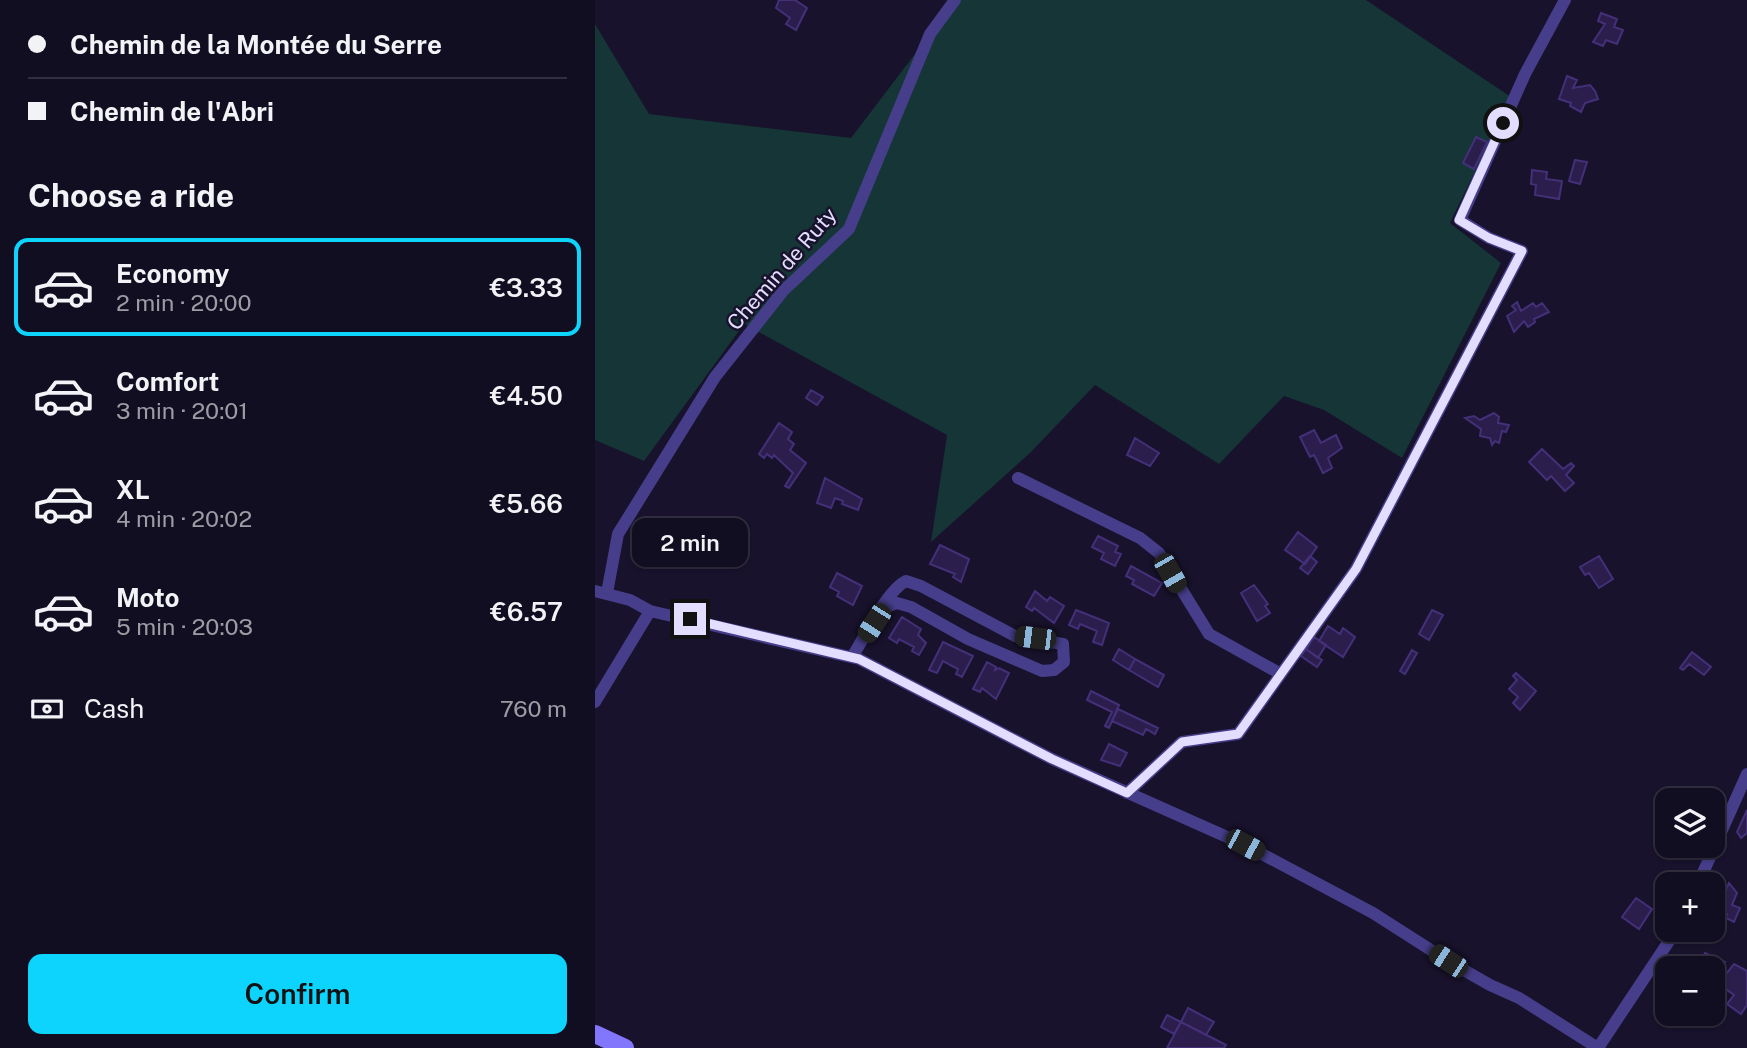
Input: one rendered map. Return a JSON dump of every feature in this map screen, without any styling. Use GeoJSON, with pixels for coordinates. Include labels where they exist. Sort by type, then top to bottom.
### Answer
{"type":"FeatureCollection","features":[{"type":"Feature","properties":{"kind":"main road"},"geometry":{"type":"LineString","coordinates":[[595,1034],[625,1048]]}},
{"type":"Feature","properties":{"kind":"street","name":"Chemin de Ruty"},"geometry":{"type":"LineString","coordinates":[[601,592],[618,534],[715,377],[783,291],[849,229],[930,34],[955,0]]}},
{"type":"Feature","properties":{"kind":"street"},"geometry":{"type":"LineString","coordinates":[[1127,793],[1182,742],[1238,734],[1279,673],[1356,569],[1522,251],[1489,238],[1459,220],[1525,74],[1565,0]]}},
{"type":"Feature","properties":{"kind":"street"},"geometry":{"type":"LineString","coordinates":[[1018,478],[1140,538],[1159,553],[1209,634],[1279,673]]}},
{"type":"Feature","properties":{"kind":"street"},"geometry":{"type":"LineString","coordinates":[[852,657],[898,585],[906,581],[921,586],[1015,636],[1063,644],[1064,662],[1054,670],[1042,671],[968,639],[911,607],[897,603],[884,608]]}},
{"type":"Feature","properties":{"kind":"street"},"geometry":{"type":"LineString","coordinates":[[601,592],[650,611],[852,657],[1052,759],[1245,845],[1373,913],[1448,961],[1490,985],[1520,998],[1598,1048],[1668,942]]}},
{"type":"Feature","properties":{"kind":"street"},"geometry":{"type":"LineString","coordinates":[[595,702],[650,611]]}},
{"type":"Feature","properties":{"kind":"street"},"geometry":{"type":"LineString","coordinates":[[1703,872],[1747,774]]}},
{"type":"Feature","properties":{"kind":"green space"},"geometry":{"type":"Polygon","coordinates":[[[956,0],[1366,0],[1511,97],[1450,223],[1501,263],[1402,458],[1324,410],[1284,396],[1219,464],[1095,385],[1030,453],[931,542],[947,435],[744,324],[644,461],[595,440],[595,24],[649,114],[851,138],[956,0]]]}},
{"type":"Feature","properties":{"kind":"building"},"geometry":{"type":"Polygon","coordinates":[[[779,0],[795,0],[807,8],[796,30],[786,24],[790,18],[776,8],[779,0]]]}},
{"type":"Feature","properties":{"kind":"building"},"geometry":{"type":"Polygon","coordinates":[[[1601,13],[1617,19],[1614,27],[1623,30],[1617,44],[1606,40],[1603,46],[1593,42],[1605,24],[1598,21],[1601,13]]]}},
{"type":"Feature","properties":{"kind":"building"},"geometry":{"type":"Polygon","coordinates":[[[1567,76],[1577,80],[1573,88],[1590,85],[1595,91],[1598,99],[1585,103],[1581,112],[1570,106],[1571,103],[1559,99],[1567,76]]]}},
{"type":"Feature","properties":{"kind":"building"},"geometry":{"type":"Polygon","coordinates":[[[1476,137],[1487,142],[1474,169],[1463,163],[1476,137]]]}},
{"type":"Feature","properties":{"kind":"building"},"geometry":{"type":"Polygon","coordinates":[[[1575,160],[1587,162],[1580,184],[1569,181],[1575,160]]]}},
{"type":"Feature","properties":{"kind":"building"},"geometry":{"type":"Polygon","coordinates":[[[1532,170],[1547,172],[1546,179],[1562,181],[1559,199],[1535,195],[1536,185],[1531,184],[1532,170]]]}},
{"type":"Feature","properties":{"kind":"building"},"geometry":{"type":"Polygon","coordinates":[[[1517,302],[1521,311],[1533,303],[1536,307],[1542,303],[1549,312],[1534,319],[1535,322],[1528,327],[1524,321],[1514,332],[1507,316],[1516,310],[1512,306],[1517,302]]]}},
{"type":"Feature","properties":{"kind":"building"},"geometry":{"type":"Polygon","coordinates":[[[811,390],[823,397],[817,405],[806,398],[811,390]]]}},
{"type":"Feature","properties":{"kind":"building"},"geometry":{"type":"Polygon","coordinates":[[[1494,413],[1499,417],[1498,423],[1509,425],[1506,432],[1502,431],[1499,443],[1495,441],[1492,445],[1490,438],[1480,436],[1481,429],[1465,418],[1474,416],[1480,420],[1494,413]]]}},
{"type":"Feature","properties":{"kind":"building"},"geometry":{"type":"Polygon","coordinates":[[[779,423],[792,432],[788,439],[794,444],[790,450],[806,463],[789,488],[785,486],[793,473],[774,455],[772,458],[767,454],[764,458],[759,454],[779,423]]]}},
{"type":"Feature","properties":{"kind":"building"},"geometry":{"type":"Polygon","coordinates":[[[1314,430],[1321,443],[1336,435],[1342,448],[1328,458],[1332,468],[1323,473],[1314,455],[1310,457],[1300,437],[1314,430]]]}},
{"type":"Feature","properties":{"kind":"building"},"geometry":{"type":"Polygon","coordinates":[[[1135,438],[1159,453],[1150,466],[1127,455],[1135,438]]]}},
{"type":"Feature","properties":{"kind":"building"},"geometry":{"type":"Polygon","coordinates":[[[1542,449],[1563,469],[1571,463],[1574,466],[1566,475],[1574,483],[1565,491],[1551,476],[1547,480],[1529,462],[1542,449]]]}},
{"type":"Feature","properties":{"kind":"building"},"geometry":{"type":"Polygon","coordinates":[[[825,478],[862,499],[858,510],[835,498],[831,508],[817,503],[825,478]]]}},
{"type":"Feature","properties":{"kind":"building"},"geometry":{"type":"Polygon","coordinates":[[[1298,532],[1317,547],[1305,564],[1285,550],[1298,532]]]}},
{"type":"Feature","properties":{"kind":"building"},"geometry":{"type":"Polygon","coordinates":[[[1098,536],[1118,546],[1115,552],[1121,554],[1115,566],[1101,559],[1104,553],[1092,547],[1098,536]]]}},
{"type":"Feature","properties":{"kind":"building"},"geometry":{"type":"Polygon","coordinates":[[[940,545],[969,559],[961,582],[953,577],[955,574],[930,564],[940,545]]]}},
{"type":"Feature","properties":{"kind":"building"},"geometry":{"type":"Polygon","coordinates":[[[1310,556],[1317,562],[1308,574],[1300,568],[1310,556]]]}},
{"type":"Feature","properties":{"kind":"building"},"geometry":{"type":"Polygon","coordinates":[[[1599,556],[1613,579],[1599,588],[1589,573],[1585,575],[1580,567],[1599,556]]]}},
{"type":"Feature","properties":{"kind":"building"},"geometry":{"type":"Polygon","coordinates":[[[1131,566],[1162,583],[1154,596],[1132,584],[1134,580],[1126,576],[1131,566]]]}},
{"type":"Feature","properties":{"kind":"building"},"geometry":{"type":"Polygon","coordinates":[[[837,573],[862,586],[853,605],[837,596],[839,592],[830,587],[837,573]]]}},
{"type":"Feature","properties":{"kind":"building"},"geometry":{"type":"Polygon","coordinates":[[[1254,585],[1268,604],[1265,606],[1270,613],[1257,621],[1241,593],[1254,585]]]}},
{"type":"Feature","properties":{"kind":"building"},"geometry":{"type":"Polygon","coordinates":[[[1035,591],[1047,601],[1050,597],[1064,606],[1054,623],[1034,608],[1032,611],[1026,607],[1035,591]]]}},
{"type":"Feature","properties":{"kind":"building"},"geometry":{"type":"Polygon","coordinates":[[[1076,610],[1109,623],[1102,645],[1093,642],[1097,631],[1080,624],[1078,629],[1069,625],[1076,610]]]}},
{"type":"Feature","properties":{"kind":"building"},"geometry":{"type":"Polygon","coordinates":[[[1432,610],[1443,615],[1429,640],[1419,634],[1432,610]]]}},
{"type":"Feature","properties":{"kind":"building"},"geometry":{"type":"Polygon","coordinates":[[[902,617],[921,629],[918,635],[926,643],[919,655],[912,651],[914,647],[899,639],[897,643],[889,638],[902,617]]]}},
{"type":"Feature","properties":{"kind":"building"},"geometry":{"type":"Polygon","coordinates":[[[1328,626],[1340,634],[1343,628],[1355,637],[1343,657],[1319,641],[1328,626]]]}},
{"type":"Feature","properties":{"kind":"building"},"geometry":{"type":"Polygon","coordinates":[[[1314,637],[1326,645],[1318,658],[1306,649],[1314,637]]]}},
{"type":"Feature","properties":{"kind":"building"},"geometry":{"type":"Polygon","coordinates":[[[943,642],[973,656],[962,677],[956,674],[958,669],[943,661],[937,673],[929,670],[943,642]]]}},
{"type":"Feature","properties":{"kind":"building"},"geometry":{"type":"Polygon","coordinates":[[[1119,649],[1135,659],[1129,670],[1113,660],[1119,649]]]}},
{"type":"Feature","properties":{"kind":"building"},"geometry":{"type":"Polygon","coordinates":[[[1306,649],[1322,660],[1317,667],[1301,656],[1306,649]]]}},
{"type":"Feature","properties":{"kind":"building"},"geometry":{"type":"Polygon","coordinates":[[[1412,650],[1417,653],[1405,674],[1400,671],[1412,650]]]}},
{"type":"Feature","properties":{"kind":"building"},"geometry":{"type":"Polygon","coordinates":[[[1692,652],[1711,667],[1704,675],[1689,664],[1683,670],[1680,668],[1692,652]]]}},
{"type":"Feature","properties":{"kind":"building"},"geometry":{"type":"Polygon","coordinates":[[[1135,659],[1164,675],[1158,687],[1129,670],[1135,659]]]}},
{"type":"Feature","properties":{"kind":"building"},"geometry":{"type":"Polygon","coordinates":[[[987,662],[996,667],[995,670],[999,668],[1009,673],[996,699],[982,688],[980,692],[973,689],[987,662]]]}},
{"type":"Feature","properties":{"kind":"building"},"geometry":{"type":"Polygon","coordinates":[[[1516,673],[1536,691],[1520,710],[1513,703],[1518,697],[1509,689],[1517,680],[1513,676],[1516,673]]]}},
{"type":"Feature","properties":{"kind":"building"},"geometry":{"type":"Polygon","coordinates":[[[1091,691],[1119,705],[1109,728],[1105,726],[1112,712],[1087,700],[1091,691]]]}},
{"type":"Feature","properties":{"kind":"building"},"geometry":{"type":"Polygon","coordinates":[[[1118,709],[1158,728],[1155,734],[1146,729],[1143,735],[1112,721],[1118,709]]]}},
{"type":"Feature","properties":{"kind":"building"},"geometry":{"type":"Polygon","coordinates":[[[1109,744],[1127,753],[1120,766],[1101,760],[1109,744]]]}},
{"type":"Feature","properties":{"kind":"building"},"geometry":{"type":"Polygon","coordinates":[[[1747,810],[1747,833],[1741,838],[1737,832],[1747,810]]]}},
{"type":"Feature","properties":{"kind":"building"},"geometry":{"type":"Polygon","coordinates":[[[1729,883],[1737,893],[1732,905],[1740,908],[1734,922],[1726,918],[1725,892],[1729,883]]]}},
{"type":"Feature","properties":{"kind":"building"},"geometry":{"type":"Polygon","coordinates":[[[1636,898],[1652,909],[1639,929],[1622,917],[1636,898]]]}},
{"type":"Feature","properties":{"kind":"building"},"geometry":{"type":"Polygon","coordinates":[[[1734,964],[1747,971],[1747,1005],[1741,1014],[1727,1004],[1734,995],[1725,989],[1725,972],[1727,973],[1734,964]]]}},
{"type":"Feature","properties":{"kind":"building"},"geometry":{"type":"Polygon","coordinates":[[[1188,1008],[1214,1022],[1206,1035],[1181,1022],[1188,1008]]]}},
{"type":"Feature","properties":{"kind":"building"},"geometry":{"type":"Polygon","coordinates":[[[1167,1015],[1181,1022],[1174,1034],[1161,1027],[1167,1015]]]}},
{"type":"Feature","properties":{"kind":"building"},"geometry":{"type":"Polygon","coordinates":[[[1181,1022],[1226,1045],[1224,1048],[1167,1048],[1181,1022]]]}},
{"type":"Feature","properties":{"kind":"route"},"geometry":{"type":"LineString","coordinates":[[690,619],[859,659],[1052,759],[1127,793],[1182,742],[1238,734],[1279,673],[1322,619],[1356,569],[1447,397],[1468,349],[1522,251],[1489,238],[1459,220],[1503,123]]}}]}
